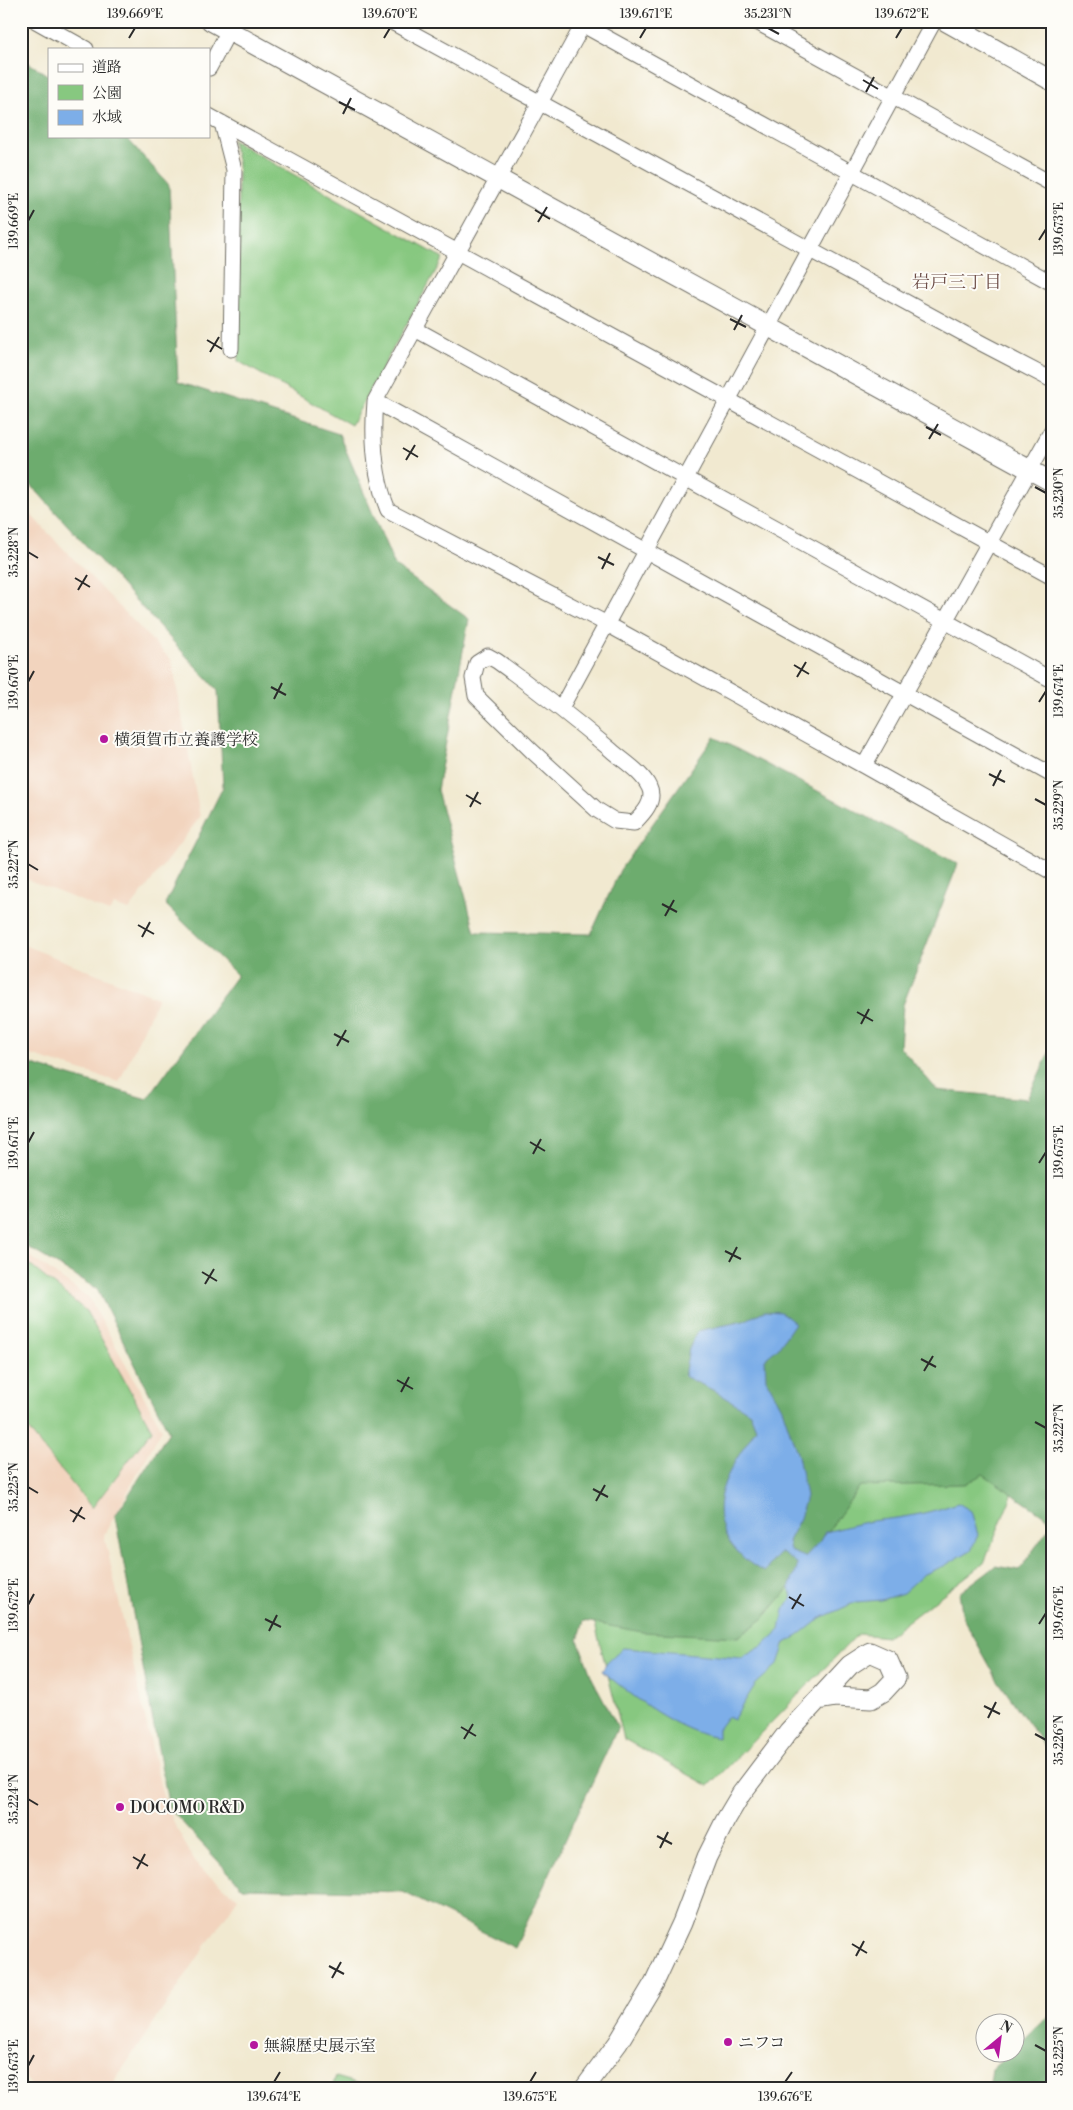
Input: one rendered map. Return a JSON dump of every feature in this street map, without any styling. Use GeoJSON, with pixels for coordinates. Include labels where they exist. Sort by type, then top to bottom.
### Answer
{"type":"FeatureCollection","features":[{"type":"Feature","properties":{"kind":"street"},"geometry":{"type":"LineString","coordinates":[[36,21],[84,48]]}},
{"type":"Feature","properties":{"kind":"street"},"geometry":{"type":"LineString","coordinates":[[211,21],[232,26],[498,178],[1052,482]]}},
{"type":"Feature","properties":{"kind":"street"},"geometry":{"type":"LineString","coordinates":[[390,21],[1052,380]]}},
{"type":"Feature","properties":{"kind":"street"},"geometry":{"type":"LineString","coordinates":[[755,21],[1052,184]]}},
{"type":"Feature","properties":{"kind":"street"},"geometry":{"type":"LineString","coordinates":[[561,708],[934,21]]}},
{"type":"Feature","properties":{"kind":"street"},"geometry":{"type":"LineString","coordinates":[[945,21],[1052,81]]}},
{"type":"Feature","properties":{"kind":"street"},"geometry":{"type":"LineString","coordinates":[[1052,283],[581,22],[540,102],[375,401],[373,433],[382,495],[388,510],[607,624],[1052,872]]}},
{"type":"Feature","properties":{"kind":"street"},"geometry":{"type":"LineString","coordinates":[[210,66],[232,26]]}},
{"type":"Feature","properties":{"kind":"street"},"geometry":{"type":"LineString","coordinates":[[215,120],[1052,577]]}},
{"type":"Feature","properties":{"kind":"street"},"geometry":{"type":"LineString","coordinates":[[215,120],[234,170],[231,349]]}},
{"type":"Feature","properties":{"kind":"street"},"geometry":{"type":"LineString","coordinates":[[415,329],[1052,680]]}},
{"type":"Feature","properties":{"kind":"street"},"geometry":{"type":"LineString","coordinates":[[375,401],[1052,775]]}},
{"type":"Feature","properties":{"kind":"street"},"geometry":{"type":"LineString","coordinates":[[864,766],[1052,430]]}},
{"type":"Feature","properties":{"kind":"street"},"geometry":{"type":"LineString","coordinates":[[488,656],[497,660],[561,708],[635,770],[649,787],[651,796],[646,811],[634,823],[615,821],[597,810],[532,751],[476,696],[473,678],[477,663],[488,656]]}},
{"type":"Feature","properties":{"kind":"street"},"geometry":{"type":"LineString","coordinates":[[584,2089],[618,2043],[654,1983],[682,1923],[707,1857],[725,1821],[749,1783],[771,1754],[788,1732],[818,1700]]}},
{"type":"Feature","properties":{"kind":"shaded area","name":"横須賀市立養護学校"},"geometry":{"type":"Polygon","coordinates":[[[27,511],[172,661],[200,817],[129,910],[114,905],[109,912],[21,877],[21,518],[27,511]]]}},
{"type":"Feature","properties":{"kind":"shaded area"},"geometry":{"type":"Polygon","coordinates":[[[21,944],[158,998],[119,1082],[21,1052],[21,944]]]}},
{"type":"Feature","properties":{"kind":"shaded area"},"geometry":{"type":"Polygon","coordinates":[[[21,1250],[89,1298],[162,1429],[104,1535],[162,1793],[176,1828],[199,1868],[238,1898],[109,2089],[35,2089],[21,2074],[21,1250]]]}},
{"type":"Feature","properties":{"kind":"green space"},"geometry":{"type":"Polygon","coordinates":[[[21,58],[48,75],[48,138],[127,138],[169,185],[178,382],[339,434],[395,566],[469,619],[437,790],[475,932],[591,934],[620,870],[714,737],[958,864],[903,1005],[900,1047],[937,1090],[1027,1099],[1052,1047],[1052,1521],[983,1474],[965,1484],[860,1486],[789,1588],[763,1619],[738,1637],[642,1632],[584,1621],[578,1640],[592,1678],[618,1727],[515,1948],[403,1892],[243,1888],[169,1808],[115,1516],[169,1432],[97,1289],[21,1243],[21,1072],[26,1063],[147,1099],[237,975],[165,904],[223,787],[218,691],[21,474],[21,58]]]}},
{"type":"Feature","properties":{"kind":"green space"},"geometry":{"type":"Polygon","coordinates":[[[232,140],[443,258],[351,425],[238,361],[238,164],[232,140]]]}},
{"type":"Feature","properties":{"kind":"green space"},"geometry":{"type":"Polygon","coordinates":[[[299,1234],[1021,1473],[984,1563],[887,1637],[858,1634],[709,1786],[624,1739],[593,1616],[299,1234]]]}},
{"type":"Feature","properties":{"kind":"green space"},"geometry":{"type":"Polygon","coordinates":[[[21,1258],[86,1311],[152,1430],[92,1508],[21,1421],[21,1258]]]}},
{"type":"Feature","properties":{"kind":"green space"},"geometry":{"type":"Polygon","coordinates":[[[1052,1524],[1052,1757],[997,1679],[963,1618],[959,1593],[995,1566],[1019,1570],[1052,1524]]]}},
{"type":"Feature","properties":{"kind":"green space"},"geometry":{"type":"Polygon","coordinates":[[[1052,2012],[1052,2089],[989,2089],[992,2069],[1000,2062],[1026,2062],[1026,2037],[1052,2012]]]}},
{"type":"Feature","properties":{"kind":"green space"},"geometry":{"type":"Polygon","coordinates":[[[336,2077],[377,2089],[331,2089],[336,2077]]]}},
{"type":"Feature","properties":{"kind":"water"},"geometry":{"type":"Polygon","coordinates":[[[764,1311],[781,1312],[795,1323],[778,1348],[765,1359],[766,1379],[782,1408],[798,1456],[806,1496],[800,1518],[788,1541],[790,1551],[805,1557],[820,1541],[825,1532],[866,1522],[919,1514],[958,1503],[971,1511],[978,1535],[971,1550],[944,1566],[924,1574],[903,1593],[881,1600],[856,1602],[821,1618],[798,1636],[785,1643],[778,1664],[755,1685],[733,1720],[727,1717],[718,1729],[718,1738],[686,1728],[656,1712],[602,1671],[607,1663],[623,1648],[742,1658],[764,1645],[780,1630],[784,1610],[792,1597],[789,1588],[798,1565],[781,1552],[764,1572],[754,1566],[729,1541],[722,1526],[719,1511],[721,1496],[731,1468],[756,1428],[750,1413],[717,1392],[684,1376],[689,1349],[698,1331],[744,1321],[764,1311]]]}},
{"type":"Feature","properties":{"kind":"place","name":"横須賀市立養護学校"},"geometry":{"type":"Point","coordinates":[104,739]}},
{"type":"Feature","properties":{"kind":"place","name":"DOCOMO R&D"},"geometry":{"type":"Point","coordinates":[120,1807]}},
{"type":"Feature","properties":{"kind":"place","name":"ニフコ"},"geometry":{"type":"Point","coordinates":[728,2042]}},
{"type":"Feature","properties":{"kind":"place","name":"無線歴史展示室"},"geometry":{"type":"Point","coordinates":[254,2045]}},
{"type":"Feature","properties":{"kind":"district","name":"岩戸三丁目"},"geometry":{"type":"Point","coordinates":[957,282]}}]}
